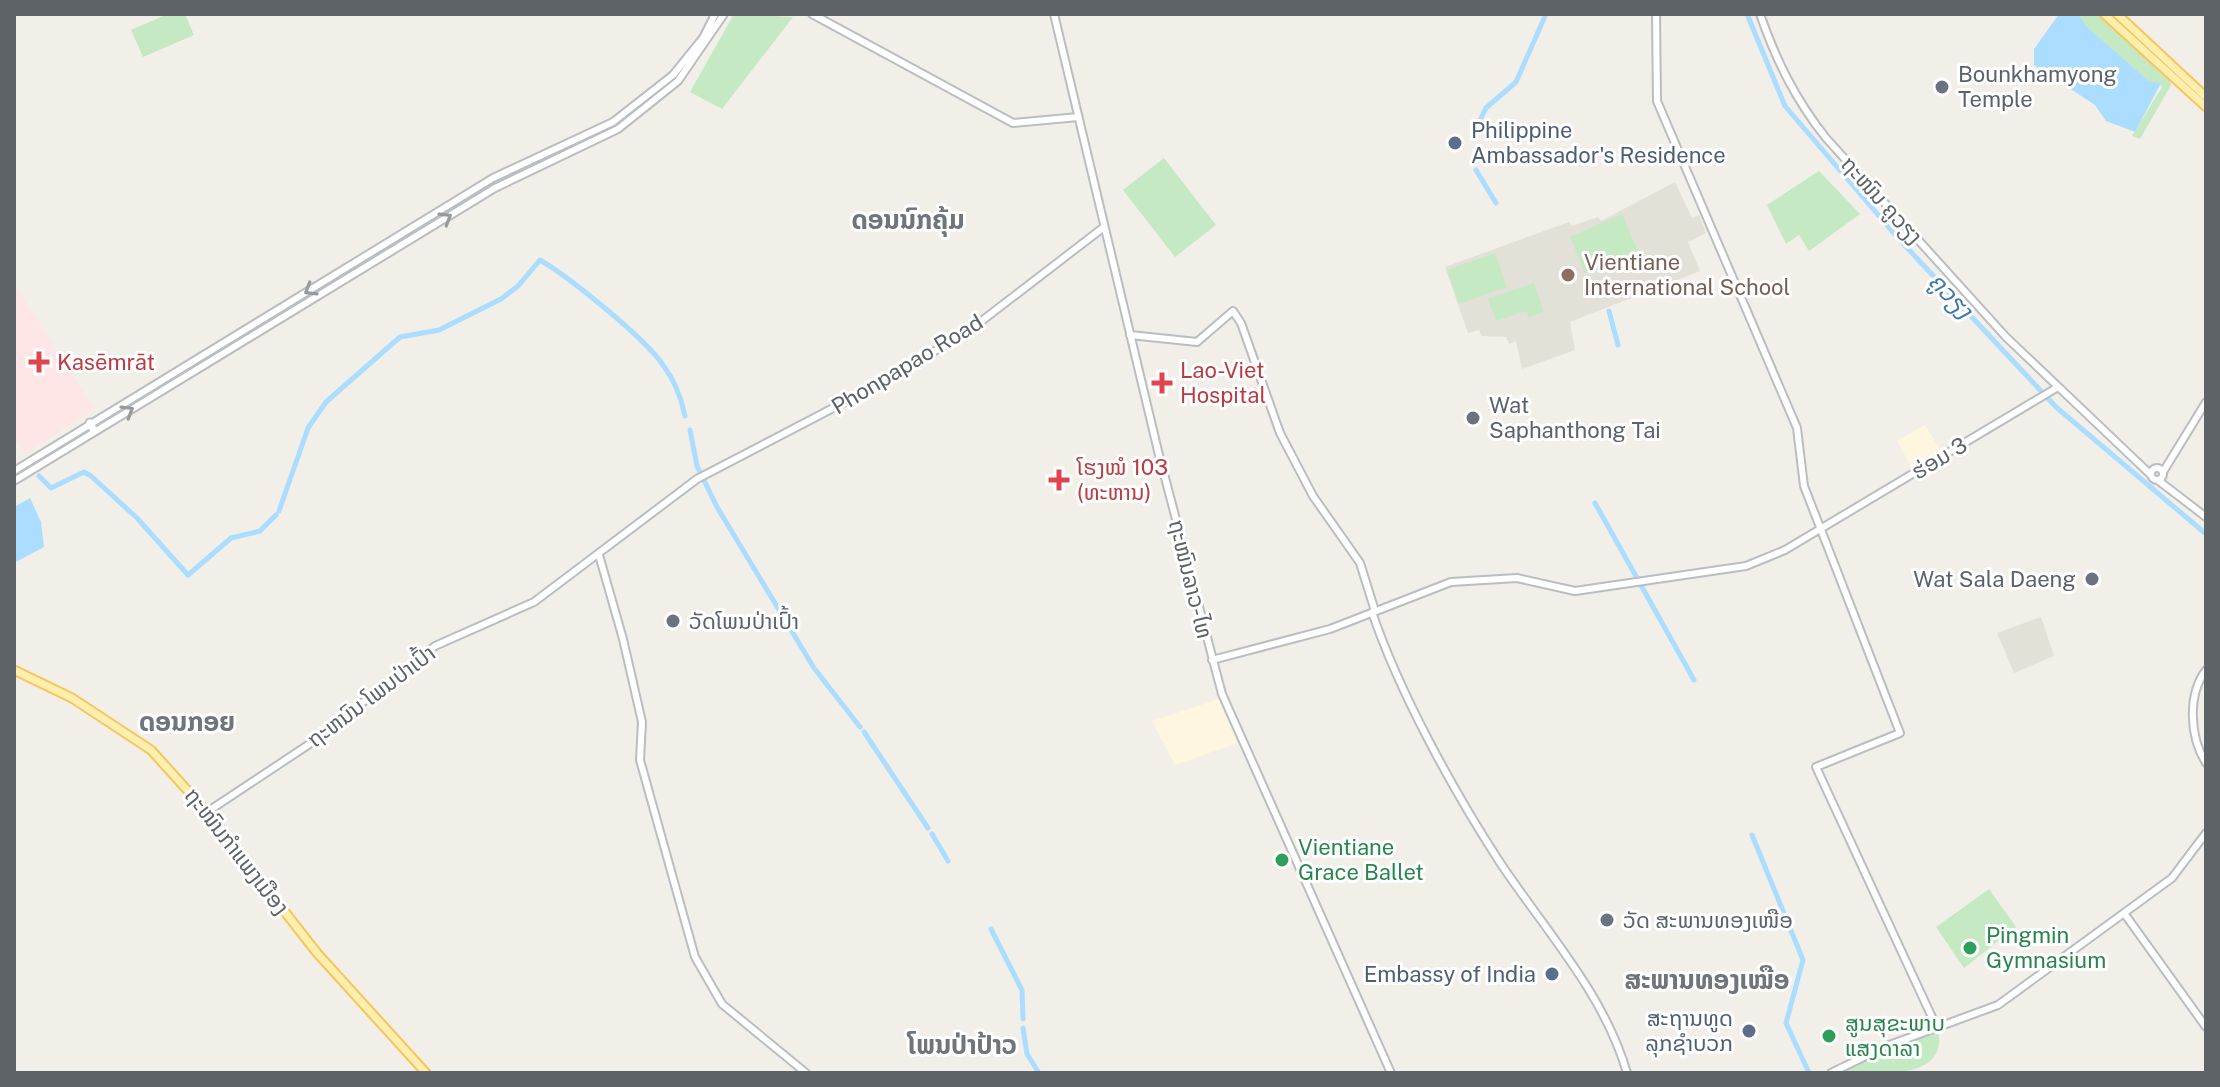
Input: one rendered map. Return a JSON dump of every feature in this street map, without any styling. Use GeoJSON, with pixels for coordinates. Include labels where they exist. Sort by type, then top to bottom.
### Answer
{"type":"FeatureCollection","features":[{"type":"Feature","properties":{"kind":"main road"},"geometry":{"type":"LineString","coordinates":[[2104,14],[2206,107]]}},
{"type":"Feature","properties":{"kind":"main road"},"geometry":{"type":"LineString","coordinates":[[2117,14],[2206,97]]}},
{"type":"Feature","properties":{"kind":"main road","name":"ຖະໜົນກຳແພງເມືອງ"},"geometry":{"type":"LineString","coordinates":[[14,670],[72,698],[126,730],[151,750],[207,812],[317,953],[426,1073]]}},
{"type":"Feature","properties":{"kind":"street"},"geometry":{"type":"LineString","coordinates":[[14,481],[92,427],[493,178],[613,122],[673,75],[703,38],[715,14]]}},
{"type":"Feature","properties":{"kind":"street"},"geometry":{"type":"LineString","coordinates":[[14,471],[495,188],[618,129],[678,81],[724,14]]}},
{"type":"Feature","properties":{"kind":"street"},"geometry":{"type":"LineString","coordinates":[[812,14],[1013,123],[1078,117]]}},
{"type":"Feature","properties":{"kind":"street","name":"ຖະໜົນລາວ-ໄທ"},"geometry":{"type":"LineString","coordinates":[[1054,14],[1130,335],[1212,660],[1230,716],[1391,1073]]}},
{"type":"Feature","properties":{"kind":"street"},"geometry":{"type":"LineString","coordinates":[[1656,14],[1657,101],[1801,438],[1800,475],[1900,733],[1816,767],[1937,1028]]}},
{"type":"Feature","properties":{"kind":"street","name":"ຖະໜົນ ຄູວຽງ"},"geometry":{"type":"LineString","coordinates":[[1760,14],[1782,73],[1803,109],[1930,254],[2056,389],[2141,462],[2158,471],[2175,494]]}},
{"type":"Feature","properties":{"kind":"street","name":"Phonpapao Road"},"geometry":{"type":"LineString","coordinates":[[700,477],[792,431],[966,333],[1104,227]]}},
{"type":"Feature","properties":{"kind":"street"},"geometry":{"type":"LineString","coordinates":[[1130,335],[1197,342],[1233,311],[1243,328],[1280,433],[1313,496],[1360,563],[1393,668],[1498,859],[1613,1030],[1627,1073]]}},
{"type":"Feature","properties":{"kind":"street","name":"ຮ່ອມ 3"},"geometry":{"type":"LineString","coordinates":[[1212,660],[1303,638],[1423,590],[1469,579],[1526,579],[1569,591],[1637,584],[1746,566],[1785,550],[2056,389]]}},
{"type":"Feature","properties":{"kind":"street"},"geometry":{"type":"LineString","coordinates":[[2158,471],[2206,402]]}},
{"type":"Feature","properties":{"kind":"street","name":"ຖະໜົນ ຄູວຽງ"},"geometry":{"type":"LineString","coordinates":[[2158,471],[2159,481],[2206,517]]}},
{"type":"Feature","properties":{"kind":"street","name":"ຖະຫນົນ ໂພນປ່າເປົ້າ"},"geometry":{"type":"LineString","coordinates":[[207,812],[308,745],[435,646],[534,602],[700,477]]}},
{"type":"Feature","properties":{"kind":"street"},"geometry":{"type":"LineString","coordinates":[[599,555],[642,722],[640,760],[695,957],[722,1004],[806,1073]]}},
{"type":"Feature","properties":{"kind":"street"},"geometry":{"type":"LineString","coordinates":[[2206,670],[2195,696],[2194,720],[2198,750],[2206,763]]}},
{"type":"Feature","properties":{"kind":"street"},"geometry":{"type":"LineString","coordinates":[[1831,1073],[1873,1052],[1998,1005],[2172,878],[2206,833]]}},
{"type":"Feature","properties":{"kind":"street"},"geometry":{"type":"LineString","coordinates":[[2124,913],[2206,1027]]}},
{"type":"Feature","properties":{"kind":"shaded area","name":"Vientiane International School"},"geometry":{"type":"Polygon","coordinates":[[[1675,182],[1692,218],[1699,215],[1706,233],[1688,242],[1700,271],[1570,322],[1575,350],[1522,369],[1516,341],[1509,344],[1506,337],[1482,336],[1479,330],[1468,333],[1445,267],[1569,222],[1571,226],[1598,217],[1601,221],[1675,182]]]}},
{"type":"Feature","properties":{"kind":"shaded area","name":"Kasēmrāt"},"geometry":{"type":"Polygon","coordinates":[[[14,284],[94,409],[26,453],[14,441],[14,284]]]}},
{"type":"Feature","properties":{"kind":"shaded area"},"geometry":{"type":"Polygon","coordinates":[[[1925,425],[1941,451],[1912,468],[1897,441],[1925,425]]]}},
{"type":"Feature","properties":{"kind":"shaded area"},"geometry":{"type":"Polygon","coordinates":[[[2041,617],[2054,656],[2014,673],[1997,633],[2041,617]]]}},
{"type":"Feature","properties":{"kind":"shaded area"},"geometry":{"type":"Polygon","coordinates":[[[1219,699],[1237,743],[1175,765],[1152,721],[1219,699]]]}},
{"type":"Feature","properties":{"kind":"green space"},"geometry":{"type":"Polygon","coordinates":[[[168,14],[185,14],[194,35],[143,57],[131,30],[168,14]]]}},
{"type":"Feature","properties":{"kind":"green space"},"geometry":{"type":"Polygon","coordinates":[[[734,14],[793,17],[722,109],[690,92],[734,14]]]}},
{"type":"Feature","properties":{"kind":"green space"},"geometry":{"type":"Polygon","coordinates":[[[2078,14],[2097,14],[2169,78],[2171,85],[2140,139],[2132,136],[2162,87],[2150,82],[2086,27],[2078,14]]]}},
{"type":"Feature","properties":{"kind":"green space"},"geometry":{"type":"Polygon","coordinates":[[[1164,158],[1216,225],[1175,257],[1123,190],[1164,158]]]}},
{"type":"Feature","properties":{"kind":"green space"},"geometry":{"type":"Polygon","coordinates":[[[1819,171],[1860,214],[1809,251],[1799,235],[1786,244],[1767,205],[1819,171]]]}},
{"type":"Feature","properties":{"kind":"green space"},"geometry":{"type":"Polygon","coordinates":[[[1622,214],[1638,251],[1585,273],[1570,237],[1622,214]]]}},
{"type":"Feature","properties":{"kind":"green space"},"geometry":{"type":"Polygon","coordinates":[[[1495,253],[1507,287],[1459,304],[1447,270],[1495,253]]]}},
{"type":"Feature","properties":{"kind":"green space"},"geometry":{"type":"Polygon","coordinates":[[[1534,283],[1544,312],[1529,317],[1527,311],[1496,321],[1488,299],[1534,283]]]}},
{"type":"Feature","properties":{"kind":"green space","name":"Pingmin Gymnasium"},"geometry":{"type":"Polygon","coordinates":[[[1989,889],[2016,927],[1964,968],[1936,927],[1989,889]]]}},
{"type":"Feature","properties":{"kind":"green space"},"geometry":{"type":"Polygon","coordinates":[[[1937,1028],[1939,1046],[1932,1059],[1919,1067],[1883,1074],[1831,1073],[1937,1028]]]}},
{"type":"Feature","properties":{"kind":"water"},"geometry":{"type":"Polygon","coordinates":[[[2059,14],[2078,14],[2087,27],[2150,82],[2161,83],[2135,132],[2106,121],[2095,105],[2034,65],[2034,49],[2059,14]]]}},
{"type":"Feature","properties":{"kind":"water"},"geometry":{"type":"Polygon","coordinates":[[[30,498],[41,522],[44,547],[14,563],[14,507],[30,498]]]}},
{"type":"Feature","properties":{"kind":"waterway"},"geometry":{"type":"LineString","coordinates":[[1473,134],[1486,108],[1516,82],[1546,14]]}},
{"type":"Feature","properties":{"kind":"waterway","name":"ຄູວຽງ"},"geometry":{"type":"LineString","coordinates":[[1747,14],[1785,106],[1897,237],[2056,407],[2206,534]]}},
{"type":"Feature","properties":{"kind":"waterway"},"geometry":{"type":"LineString","coordinates":[[1476,170],[1496,203]]}},
{"type":"Feature","properties":{"kind":"waterway"},"geometry":{"type":"LineString","coordinates":[[279,511],[308,428],[326,402],[400,337],[439,330],[501,299],[518,286],[540,260],[606,309],[654,353],[674,383],[685,416]]}},
{"type":"Feature","properties":{"kind":"waterway"},"geometry":{"type":"LineString","coordinates":[[1589,286],[1597,294]]}},
{"type":"Feature","properties":{"kind":"waterway"},"geometry":{"type":"LineString","coordinates":[[1609,311],[1618,345]]}},
{"type":"Feature","properties":{"kind":"waterway"},"geometry":{"type":"LineString","coordinates":[[690,430],[697,466],[717,507],[814,668],[860,727]]}},
{"type":"Feature","properties":{"kind":"waterway"},"geometry":{"type":"LineString","coordinates":[[39,476],[51,488],[84,472],[91,476],[137,518],[188,575],[231,538],[260,531],[276,515]]}},
{"type":"Feature","properties":{"kind":"waterway"},"geometry":{"type":"LineString","coordinates":[[1595,503],[1694,680]]}},
{"type":"Feature","properties":{"kind":"waterway"},"geometry":{"type":"LineString","coordinates":[[864,732],[928,828]]}},
{"type":"Feature","properties":{"kind":"waterway"},"geometry":{"type":"LineString","coordinates":[[932,834],[948,861]]}},
{"type":"Feature","properties":{"kind":"waterway"},"geometry":{"type":"LineString","coordinates":[[1752,835],[1803,960],[1786,1023],[1809,1073]]}},
{"type":"Feature","properties":{"kind":"waterway"},"geometry":{"type":"LineString","coordinates":[[991,929],[1022,990],[1023,1019]]}},
{"type":"Feature","properties":{"kind":"waterway"},"geometry":{"type":"LineString","coordinates":[[1023,1028],[1027,1054],[1039,1073]]}},
{"type":"Feature","properties":{"kind":"place","name":"Bounkhamyong Temple"},"geometry":{"type":"Point","coordinates":[1942,87]}},
{"type":"Feature","properties":{"kind":"place","name":"Philippine Ambassador's Residence"},"geometry":{"type":"Point","coordinates":[1455,143]}},
{"type":"Feature","properties":{"kind":"place","name":"Vientiane International School"},"geometry":{"type":"Point","coordinates":[1568,275]}},
{"type":"Feature","properties":{"kind":"place","name":"Kasēmrāt"},"geometry":{"type":"Point","coordinates":[39,362]}},
{"type":"Feature","properties":{"kind":"place","name":"Lao-Viet Hospital"},"geometry":{"type":"Point","coordinates":[1162,383]}},
{"type":"Feature","properties":{"kind":"place","name":"Wat Saphanthong Tai"},"geometry":{"type":"Point","coordinates":[1473,418]}},
{"type":"Feature","properties":{"kind":"place","name":"ໂຮງໝໍ 103 (ທະຫານ)"},"geometry":{"type":"Point","coordinates":[1059,480]}},
{"type":"Feature","properties":{"kind":"place","name":"Wat Sala Daeng"},"geometry":{"type":"Point","coordinates":[2092,579]}},
{"type":"Feature","properties":{"kind":"place","name":"ວັດໂພນປ່າເປົ້າ"},"geometry":{"type":"Point","coordinates":[673,621]}},
{"type":"Feature","properties":{"kind":"place","name":"Vientiane Grace Ballet"},"geometry":{"type":"Point","coordinates":[1282,860]}},
{"type":"Feature","properties":{"kind":"place","name":"ວັດ ສະພານທອງເໜືອ"},"geometry":{"type":"Point","coordinates":[1607,920]}},
{"type":"Feature","properties":{"kind":"place","name":"Pingmin Gymnasium"},"geometry":{"type":"Point","coordinates":[1970,948]}},
{"type":"Feature","properties":{"kind":"place","name":"Embassy of India"},"geometry":{"type":"Point","coordinates":[1552,974]}},
{"type":"Feature","properties":{"kind":"place","name":"ສະຖານທູດ ລຸກຊຳບວກ"},"geometry":{"type":"Point","coordinates":[1749,1031]}},
{"type":"Feature","properties":{"kind":"place","name":"ສູນສຸຂະພາບ ແສງດາລາ"},"geometry":{"type":"Point","coordinates":[1829,1036]}},
{"type":"Feature","properties":{"kind":"district","name":"ດອນນົກຄຸ້ມ"},"geometry":{"type":"Point","coordinates":[908,219]}},
{"type":"Feature","properties":{"kind":"district","name":"ດອນກອຍ"},"geometry":{"type":"Point","coordinates":[187,721]}},
{"type":"Feature","properties":{"kind":"district","name":"ສະພານທອງເໝືອ"},"geometry":{"type":"Point","coordinates":[1707,979]}},
{"type":"Feature","properties":{"kind":"district","name":"ໂພນປ່າປ້າວ"},"geometry":{"type":"Point","coordinates":[962,1044]}}]}
